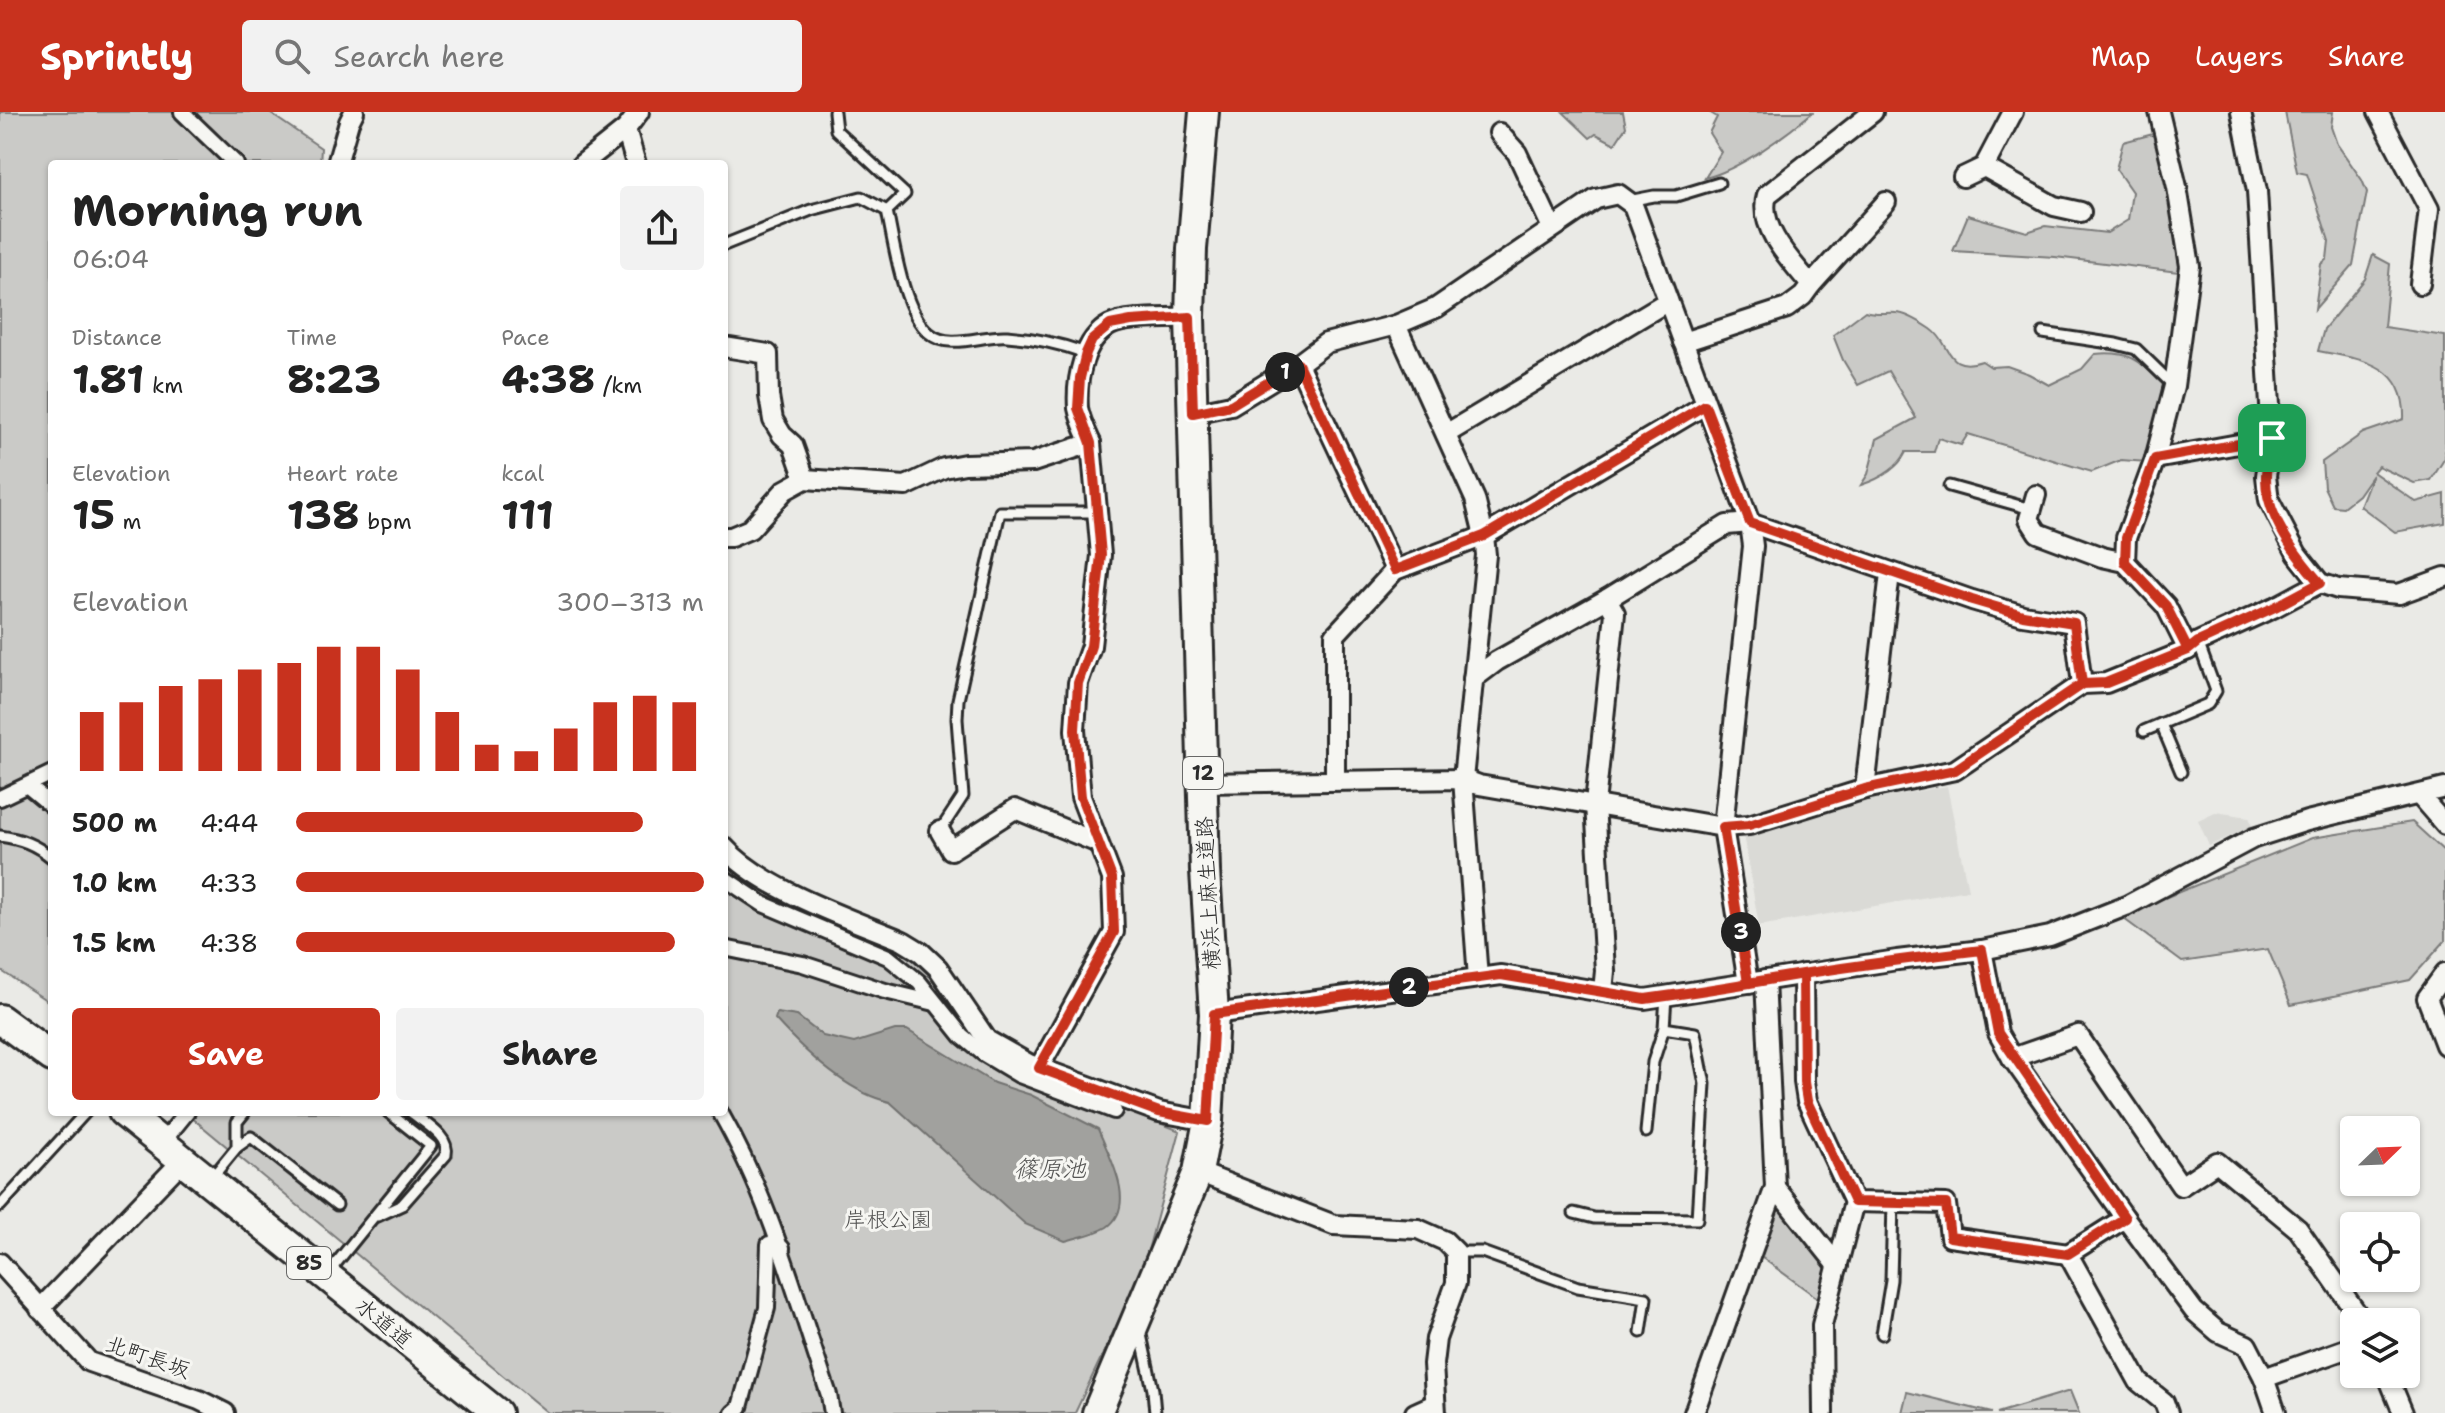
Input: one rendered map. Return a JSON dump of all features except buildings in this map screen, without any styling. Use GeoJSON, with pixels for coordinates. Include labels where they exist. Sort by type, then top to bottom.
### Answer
{"type":"FeatureCollection","features":[{"type":"Feature","properties":{"kind":"main road","name":"横浜上麻生道路"},"geometry":{"type":"LineString","coordinates":[[1097,1413],[1198,1172],[1208,1121],[1214,1014],[1205,871],[1190,317],[1192,249],[1204,112]]}},
{"type":"Feature","properties":{"kind":"main road"},"geometry":{"type":"LineString","coordinates":[[0,1019],[48,1054]]}},
{"type":"Feature","properties":{"kind":"main road","name":"水道道"},"geometry":{"type":"LineString","coordinates":[[128,1116],[497,1413]]}},
{"type":"Feature","properties":{"kind":"street"},"geometry":{"type":"LineString","coordinates":[[182,112],[232,160]]}},
{"type":"Feature","properties":{"kind":"street"},"geometry":{"type":"LineString","coordinates":[[338,160],[354,112]]}},
{"type":"Feature","properties":{"kind":"street"},"geometry":{"type":"LineString","coordinates":[[587,160],[626,129],[639,112]]}},
{"type":"Feature","properties":{"kind":"street"},"geometry":{"type":"LineString","coordinates":[[1811,285],[1777,243],[1764,207],[1767,195],[1873,112]]}},
{"type":"Feature","properties":{"kind":"street"},"geometry":{"type":"LineString","coordinates":[[1963,177],[1984,167],[2013,112]]}},
{"type":"Feature","properties":{"kind":"street"},"geometry":{"type":"LineString","coordinates":[[2125,562],[2126,538],[2155,459],[2174,386],[2190,266],[2177,187],[2159,112]]}},
{"type":"Feature","properties":{"kind":"street"},"geometry":{"type":"LineString","coordinates":[[2241,112],[2257,191],[2275,378],[2272,438],[2266,476],[2269,500],[2297,554],[2320,583],[2338,589],[2399,594],[2445,577]]}},
{"type":"Feature","properties":{"kind":"street"},"geometry":{"type":"LineString","coordinates":[[2378,112],[2429,209],[2420,284]]}},
{"type":"Feature","properties":{"kind":"street"},"geometry":{"type":"LineString","coordinates":[[626,129],[635,160]]}},
{"type":"Feature","properties":{"kind":"street"},"geometry":{"type":"LineString","coordinates":[[1499,133],[1517,153],[1552,228]]}},
{"type":"Feature","properties":{"kind":"street"},"geometry":{"type":"LineString","coordinates":[[1984,167],[2054,206],[2081,212]]}},
{"type":"Feature","properties":{"kind":"street"},"geometry":{"type":"LineString","coordinates":[[1193,413],[1231,405],[1326,343],[1396,325],[1436,308],[1596,199],[1618,194],[1633,205],[1750,523],[1753,546],[1723,827],[1756,982],[1775,1187],[1694,1413]]}},
{"type":"Feature","properties":{"kind":"street"},"geometry":{"type":"LineString","coordinates":[[1683,342],[1787,308],[1803,296],[1886,202]]}},
{"type":"Feature","properties":{"kind":"street"},"geometry":{"type":"LineString","coordinates":[[1446,434],[1668,301]]}},
{"type":"Feature","properties":{"kind":"street"},"geometry":{"type":"LineString","coordinates":[[1039,1068],[1114,932],[1112,878],[1081,797],[1075,730],[1078,683],[1091,646],[1101,555],[1091,443],[1078,408],[1086,353],[1092,340],[1110,325],[1190,317]]}},
{"type":"Feature","properties":{"kind":"street"},"geometry":{"type":"LineString","coordinates":[[1396,325],[1475,499],[1484,536],[1486,555],[1463,779],[1478,978]]}},
{"type":"Feature","properties":{"kind":"street"},"geometry":{"type":"LineString","coordinates":[[728,348],[768,354],[773,420],[793,445],[805,479]]}},
{"type":"Feature","properties":{"kind":"street"},"geometry":{"type":"LineString","coordinates":[[1298,364],[1395,570]]}},
{"type":"Feature","properties":{"kind":"street"},"geometry":{"type":"LineString","coordinates":[[1335,780],[1335,635],[1395,570],[1484,536],[1705,405]]}},
{"type":"Feature","properties":{"kind":"street"},"geometry":{"type":"LineString","coordinates":[[2155,459],[2272,438]]}},
{"type":"Feature","properties":{"kind":"street"},"geometry":{"type":"LineString","coordinates":[[728,537],[750,529],[785,490],[805,479],[906,486],[944,468],[965,464],[1033,462],[1091,443]]}},
{"type":"Feature","properties":{"kind":"street"},"geometry":{"type":"LineString","coordinates":[[2033,502],[2029,519],[2038,533],[2102,557],[2125,562],[2166,606],[2193,646]]}},
{"type":"Feature","properties":{"kind":"street"},"geometry":{"type":"LineString","coordinates":[[1473,679],[1497,661],[1607,599],[1727,525],[1750,523],[1890,573],[2023,615],[2074,623],[2082,684]]}},
{"type":"Feature","properties":{"kind":"street"},"geometry":{"type":"LineString","coordinates":[[1865,789],[1890,573]]}},
{"type":"Feature","properties":{"kind":"street"},"geometry":{"type":"LineString","coordinates":[[1203,783],[1463,779],[1479,785],[1723,827],[1749,825],[1865,789],[1955,770],[2082,684],[2106,683],[2193,646],[2320,583]]}},
{"type":"Feature","properties":{"kind":"street"},"geometry":{"type":"LineString","coordinates":[[1603,991],[1605,971],[1595,804],[1615,613],[1607,599]]}},
{"type":"Feature","properties":{"kind":"street"},"geometry":{"type":"LineString","coordinates":[[0,798],[48,775]]}},
{"type":"Feature","properties":{"kind":"street"},"geometry":{"type":"LineString","coordinates":[[28,786],[48,803]]}},
{"type":"Feature","properties":{"kind":"street"},"geometry":{"type":"LineString","coordinates":[[1214,1014],[1501,975],[1645,999],[1982,950],[2050,936],[2126,906],[2254,838],[2307,821],[2445,788]]}},
{"type":"Feature","properties":{"kind":"street"},"geometry":{"type":"LineString","coordinates":[[2419,795],[2445,825]]}},
{"type":"Feature","properties":{"kind":"street"},"geometry":{"type":"LineString","coordinates":[[940,831],[951,850],[1015,809],[1098,843]]}},
{"type":"Feature","properties":{"kind":"street"},"geometry":{"type":"LineString","coordinates":[[728,851],[768,880],[921,952],[948,982],[971,1021],[987,1040],[1039,1068],[1159,1112],[1208,1121]]}},
{"type":"Feature","properties":{"kind":"street"},"geometry":{"type":"LineString","coordinates":[[728,881],[763,904],[888,957],[919,982],[962,1036],[995,1061],[1019,1075],[1114,1111]]}},
{"type":"Feature","properties":{"kind":"street"},"geometry":{"type":"LineString","coordinates":[[728,949],[803,964],[885,991],[935,1003]]}},
{"type":"Feature","properties":{"kind":"street"},"geometry":{"type":"LineString","coordinates":[[1982,950],[1998,1033],[2012,1058],[2194,1311],[2218,1332],[2247,1345],[2264,1378],[2276,1413]]}},
{"type":"Feature","properties":{"kind":"street"},"geometry":{"type":"LineString","coordinates":[[2445,973],[2427,998],[2445,1045]]}},
{"type":"Feature","properties":{"kind":"street"},"geometry":{"type":"LineString","coordinates":[[1803,974],[1804,1082],[1807,1101],[1854,1202],[1822,1325],[1823,1413]]}},
{"type":"Feature","properties":{"kind":"street"},"geometry":{"type":"LineString","coordinates":[[2012,1058],[2078,1035],[2181,1186],[2217,1162],[2298,1229],[2353,1308]]}},
{"type":"Feature","properties":{"kind":"street"},"geometry":{"type":"LineString","coordinates":[[40,1309],[172,1153],[186,1116]]}},
{"type":"Feature","properties":{"kind":"street"},"geometry":{"type":"LineString","coordinates":[[722,1116],[769,1211],[829,1395],[832,1413]]}},
{"type":"Feature","properties":{"kind":"street"},"geometry":{"type":"LineString","coordinates":[[1198,1172],[1334,1225],[1418,1229],[1445,1241],[1456,1252],[1456,1283],[1436,1339],[1433,1364],[1435,1408],[1415,1413]]}},
{"type":"Feature","properties":{"kind":"street"},"geometry":{"type":"LineString","coordinates":[[1775,1187],[1838,1266]]}},
{"type":"Feature","properties":{"kind":"street"},"geometry":{"type":"LineString","coordinates":[[1854,1202],[1946,1204],[1950,1237],[2068,1254],[2125,1218]]}},
{"type":"Feature","properties":{"kind":"street"},"geometry":{"type":"LineString","coordinates":[[733,1413],[740,1407],[767,1308],[769,1244],[782,1248]]}},
{"type":"Feature","properties":{"kind":"street"},"geometry":{"type":"LineString","coordinates":[[2068,1254],[2139,1382],[2164,1402],[2168,1413]]}},
{"type":"Feature","properties":{"kind":"street","name":"北町長坂"},"geometry":{"type":"LineString","coordinates":[[0,1263],[89,1362],[199,1400],[225,1413]]}},
{"type":"Feature","properties":{"kind":"street"},"geometry":{"type":"LineString","coordinates":[[2264,1378],[2340,1351]]}},
{"type":"Feature","properties":{"kind":"street"},"geometry":{"type":"LineString","coordinates":[[2393,1388],[2403,1413]]}},
{"type":"Feature","properties":{"kind":"lane"},"geometry":{"type":"LineString","coordinates":[[834,112],[836,130],[905,194],[887,211]]}},
{"type":"Feature","properties":{"kind":"lane"},"geometry":{"type":"LineString","coordinates":[[1628,201],[1676,196],[1719,183]]}},
{"type":"Feature","properties":{"kind":"lane"},"geometry":{"type":"LineString","coordinates":[[728,243],[811,210],[861,197],[887,211]]}},
{"type":"Feature","properties":{"kind":"lane"},"geometry":{"type":"LineString","coordinates":[[887,211],[901,281],[919,322],[930,336],[955,342],[1004,335],[1066,346],[1086,353]]}},
{"type":"Feature","properties":{"kind":"lane"},"geometry":{"type":"LineString","coordinates":[[2043,333],[2136,349],[2174,386]]}},
{"type":"Feature","properties":{"kind":"lane"},"geometry":{"type":"LineString","coordinates":[[1949,486],[2033,502]]}},
{"type":"Feature","properties":{"kind":"lane"},"geometry":{"type":"LineString","coordinates":[[940,831],[963,796],[958,700],[1000,512],[1097,512]]}},
{"type":"Feature","properties":{"kind":"lane"},"geometry":{"type":"LineString","coordinates":[[2144,731],[2208,704],[2216,691],[2193,646]]}},
{"type":"Feature","properties":{"kind":"lane"},"geometry":{"type":"LineString","coordinates":[[2161,724],[2181,772]]}},
{"type":"Feature","properties":{"kind":"lane"},"geometry":{"type":"LineString","coordinates":[[0,836],[22,840],[48,855]]}},
{"type":"Feature","properties":{"kind":"lane"},"geometry":{"type":"LineString","coordinates":[[1646,1132],[1653,1062],[1664,1028],[1666,996]]}},
{"type":"Feature","properties":{"kind":"lane"},"geometry":{"type":"LineString","coordinates":[[1574,1213],[1594,1218],[1697,1219],[1705,1084],[1695,1033],[1664,1028]]}},
{"type":"Feature","properties":{"kind":"lane"},"geometry":{"type":"LineString","coordinates":[[0,1206],[82,1116]]}},
{"type":"Feature","properties":{"kind":"lane"},"geometry":{"type":"LineString","coordinates":[[237,1147],[237,1122],[242,1116]]}},
{"type":"Feature","properties":{"kind":"lane"},"geometry":{"type":"LineString","coordinates":[[325,1276],[431,1146],[393,1116]]}},
{"type":"Feature","properties":{"kind":"lane"},"geometry":{"type":"LineString","coordinates":[[374,1218],[402,1205],[446,1155],[448,1147],[444,1139],[416,1116]]}},
{"type":"Feature","properties":{"kind":"lane"},"geometry":{"type":"LineString","coordinates":[[208,1183],[237,1147],[251,1137],[337,1205]]}},
{"type":"Feature","properties":{"kind":"lane"},"geometry":{"type":"LineString","coordinates":[[1882,1334],[1891,1280],[1893,1203]]}},
{"type":"Feature","properties":{"kind":"lane"},"geometry":{"type":"LineString","coordinates":[[1456,1252],[1482,1252],[1578,1287],[1646,1298],[1641,1332]]}},
{"type":"Feature","properties":{"kind":"lane"},"geometry":{"type":"LineString","coordinates":[[1137,1319],[1155,1413]]}},
{"type":"Feature","properties":{"kind":"shaded area"},"geometry":{"type":"Polygon","coordinates":[[[1947,786],[1968,890],[1759,926],[1743,834],[1829,807],[1947,786]]]}},
{"type":"Feature","properties":{"kind":"shaded area"},"geometry":{"type":"Polygon","coordinates":[[[2215,812],[2249,817],[2252,826],[2209,846],[2198,820],[2215,812]]]}},
{"type":"Feature","properties":{"kind":"green space"},"geometry":{"type":"Polygon","coordinates":[[[0,112],[268,112],[321,148],[320,160],[48,160],[48,1001],[0,970],[0,112]]]}},
{"type":"Feature","properties":{"kind":"green space"},"geometry":{"type":"Polygon","coordinates":[[[1563,112],[1623,112],[1626,127],[1615,144],[1596,134],[1590,138],[1563,112]]]}},
{"type":"Feature","properties":{"kind":"green space"},"geometry":{"type":"Polygon","coordinates":[[[1709,112],[1813,112],[1747,160],[1705,178],[1721,152],[1709,133],[1717,117],[1709,112]]]}},
{"type":"Feature","properties":{"kind":"green space"},"geometry":{"type":"Polygon","coordinates":[[[2285,112],[2333,112],[2331,127],[2337,144],[2367,192],[2353,265],[2315,309],[2321,264],[2327,259],[2329,241],[2307,174],[2297,172],[2285,112]]]}},
{"type":"Feature","properties":{"kind":"green space"},"geometry":{"type":"Polygon","coordinates":[[[2153,134],[2170,189],[2182,263],[2178,272],[2055,257],[1953,251],[1968,215],[2027,232],[2045,226],[2107,233],[2128,220],[2132,192],[2116,169],[2123,142],[2153,134]]]}},
{"type":"Feature","properties":{"kind":"green space"},"geometry":{"type":"Polygon","coordinates":[[[2373,255],[2390,264],[2384,327],[2445,336],[2445,458],[2431,480],[2414,483],[2378,466],[2373,472],[2416,502],[2445,494],[2445,523],[2395,532],[2360,506],[2372,475],[2358,495],[2343,507],[2333,506],[2324,487],[2322,462],[2363,433],[2404,419],[2398,386],[2389,375],[2365,362],[2318,351],[2324,329],[2365,279],[2373,255]]]}},
{"type":"Feature","properties":{"kind":"green space"},"geometry":{"type":"Polygon","coordinates":[[[1865,311],[1900,313],[1914,319],[1938,335],[1950,355],[1961,363],[1982,361],[1991,367],[2007,366],[2049,385],[2082,369],[2095,354],[2119,354],[2136,360],[2167,388],[2147,462],[2121,460],[2092,472],[1968,434],[1961,445],[1938,438],[1934,452],[1906,452],[1887,473],[1861,485],[1868,474],[1877,439],[1916,418],[1888,371],[1858,385],[1843,360],[1833,335],[1865,311]]]}},
{"type":"Feature","properties":{"kind":"green space"},"geometry":{"type":"Polygon","coordinates":[[[2412,822],[2445,852],[2445,941],[2410,980],[2291,1005],[2268,949],[2182,962],[2120,916],[2312,838],[2412,822]]]}},
{"type":"Feature","properties":{"kind":"green space","name":"岸根公園"},"geometry":{"type":"Polygon","coordinates":[[[728,873],[906,953],[930,976],[964,1028],[985,1049],[1019,1068],[1180,1131],[1143,1269],[1075,1413],[548,1413],[190,1116],[728,1116],[728,873]]]}},
{"type":"Feature","properties":{"kind":"green space"},"geometry":{"type":"Polygon","coordinates":[[[1778,1206],[1827,1265],[1819,1299],[1761,1257],[1778,1206]]]}},
{"type":"Feature","properties":{"kind":"green space"},"geometry":{"type":"Polygon","coordinates":[[[2070,1391],[2079,1413],[1997,1413],[2070,1391]]]}},
{"type":"Feature","properties":{"kind":"green space"},"geometry":{"type":"Polygon","coordinates":[[[1907,1392],[1992,1413],[1902,1413],[1907,1392]]]}},
{"type":"Feature","properties":{"kind":"water","name":"篠原池"},"geometry":{"type":"Polygon","coordinates":[[[777,1013],[797,1016],[823,1036],[854,1043],[895,1030],[907,1030],[994,1083],[1031,1095],[1098,1129],[1114,1166],[1121,1193],[1116,1218],[1103,1229],[1065,1241],[1025,1224],[890,1102],[858,1090],[827,1069],[775,1019],[777,1013]]]}},
{"type":"Feature","properties":{"kind":"route"},"geometry":{"type":"LineString","coordinates":[[2272,438],[2155,459],[2126,538],[2125,562],[2166,606],[2188,650],[2106,683],[2082,684],[1955,770],[1865,789],[1749,825],[1723,827],[1748,983],[1765,980],[1803,974],[1897,960],[1982,950],[1998,1033],[2012,1058],[2125,1218],[2068,1254],[1950,1237],[1946,1204],[1854,1202],[1807,1101],[1804,1082],[1803,974],[1748,983],[1666,996],[1645,999],[1501,975],[1214,1014],[1208,1121],[1159,1112],[1039,1068],[1114,932],[1112,878],[1081,797],[1075,730],[1078,683],[1091,646],[1101,555],[1091,443],[1078,408],[1080,378],[1092,340],[1110,325],[1190,317],[1193,413],[1231,405],[1298,364],[1395,570],[1484,536],[1705,405],[1750,523],[1972,600],[2023,615],[2074,623],[2082,684],[2106,683],[2188,650],[2198,642],[2320,583],[2297,554],[2269,500],[2266,476],[2272,438]]}}]}
